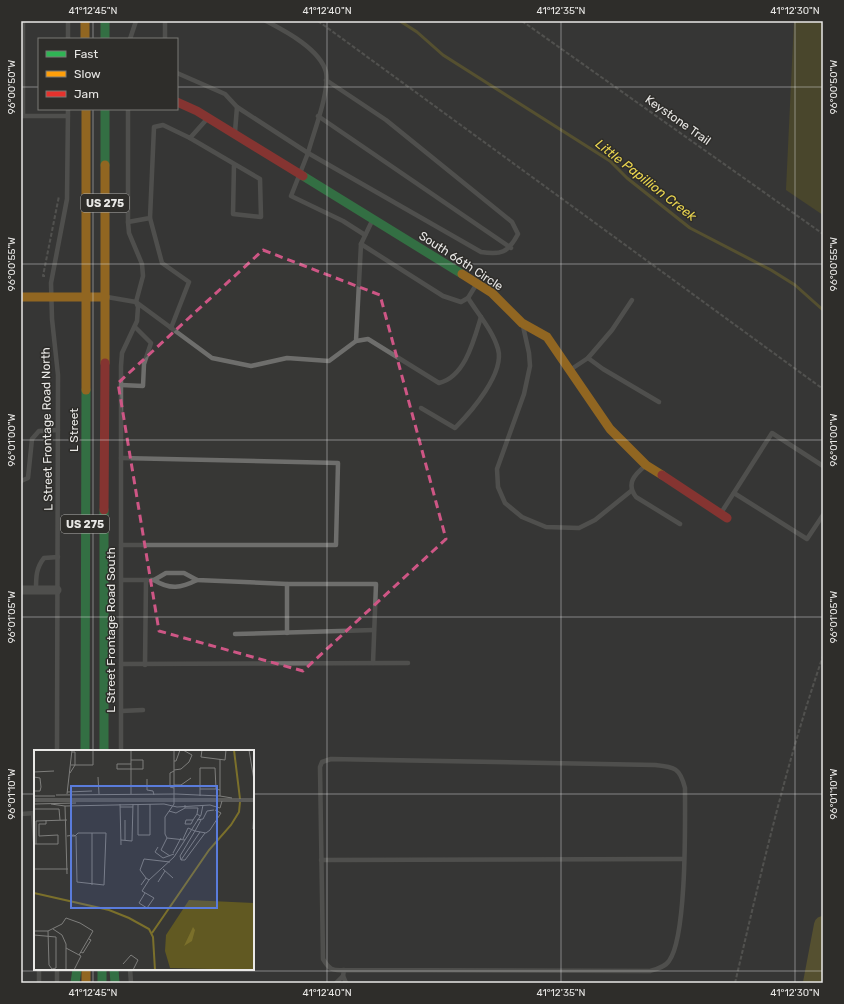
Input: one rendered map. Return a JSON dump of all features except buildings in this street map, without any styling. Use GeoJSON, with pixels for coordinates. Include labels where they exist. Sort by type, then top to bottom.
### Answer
{"type":"FeatureCollection","features":[{"type":"Feature","properties":{"kind":"main road"},"geometry":{"type":"LineString","coordinates":[[85,21],[85,38]]}},
{"type":"Feature","properties":{"kind":"main road"},"geometry":{"type":"LineString","coordinates":[[105,21],[105,38]]}},
{"type":"Feature","properties":{"kind":"main road","name":"South 66th Circle"},"geometry":{"type":"LineString","coordinates":[[178,103],[208,118],[301,174],[492,293],[522,323],[547,337],[568,370],[610,429],[646,465],[724,516]]}},
{"type":"Feature","properties":{"kind":"main road","name":"L Street"},"geometry":{"type":"LineString","coordinates":[[85,750],[86,110]]}},
{"type":"Feature","properties":{"kind":"main road","name":"US 275"},"geometry":{"type":"LineString","coordinates":[[104,750],[105,110]]}},
{"type":"Feature","properties":{"kind":"main road"},"geometry":{"type":"LineString","coordinates":[[21,297],[105,297]]}},
{"type":"Feature","properties":{"kind":"main road"},"geometry":{"type":"LineString","coordinates":[[75,983],[77,970]]}},
{"type":"Feature","properties":{"kind":"main road"},"geometry":{"type":"LineString","coordinates":[[86,970],[86,983]]}},
{"type":"Feature","properties":{"kind":"main road"},"geometry":{"type":"LineString","coordinates":[[102,970],[102,983]]}},
{"type":"Feature","properties":{"kind":"main road"},"geometry":{"type":"LineString","coordinates":[[114,970],[115,983]]}},
{"type":"Feature","properties":{"kind":"street"},"geometry":{"type":"LineString","coordinates":[[21,590],[57,590]]}},
{"type":"Feature","properties":{"kind":"lane"},"geometry":{"type":"LineString","coordinates":[[23,21],[22,116],[68,116]]}},
{"type":"Feature","properties":{"kind":"lane"},"geometry":{"type":"LineString","coordinates":[[68,21],[68,38]]}},
{"type":"Feature","properties":{"kind":"lane"},"geometry":{"type":"LineString","coordinates":[[130,38],[136,21]]}},
{"type":"Feature","properties":{"kind":"lane"},"geometry":{"type":"LineString","coordinates":[[165,21],[165,38]]}},
{"type":"Feature","properties":{"kind":"lane"},"geometry":{"type":"LineString","coordinates":[[266,21],[304,44],[322,63],[326,73],[326,91],[308,153],[301,174],[291,196],[344,221],[365,235]]}},
{"type":"Feature","properties":{"kind":"lane"},"geometry":{"type":"LineString","coordinates":[[178,72],[225,94],[237,107],[308,153],[481,252],[496,254],[510,248],[518,234],[512,222],[386,120],[326,80]]}},
{"type":"Feature","properties":{"kind":"lane"},"geometry":{"type":"LineString","coordinates":[[234,134],[237,107]]}},
{"type":"Feature","properties":{"kind":"lane","name":"L Street Frontage Road North"},"geometry":{"type":"LineString","coordinates":[[57,750],[58,366],[51,297],[52,278],[67,199],[68,110]]}},
{"type":"Feature","properties":{"kind":"lane","name":"L Street Frontage Road South"},"geometry":{"type":"LineString","coordinates":[[121,750],[122,352],[135,328],[138,317],[136,302],[143,280],[143,271],[129,232],[128,222],[128,110]]}},
{"type":"Feature","properties":{"kind":"lane"},"geometry":{"type":"LineString","coordinates":[[318,116],[510,248]]}},
{"type":"Feature","properties":{"kind":"lane"},"geometry":{"type":"LineString","coordinates":[[190,138],[208,118]]}},
{"type":"Feature","properties":{"kind":"lane"},"geometry":{"type":"LineString","coordinates":[[171,328],[189,282],[162,263],[150,218],[154,127],[163,125],[190,138],[260,179],[261,217],[233,214],[234,164]]}},
{"type":"Feature","properties":{"kind":"lane"},"geometry":{"type":"LineString","coordinates":[[128,222],[150,218]]}},
{"type":"Feature","properties":{"kind":"lane"},"geometry":{"type":"LineString","coordinates":[[356,341],[361,244],[372,219]]}},
{"type":"Feature","properties":{"kind":"lane"},"geometry":{"type":"LineString","coordinates":[[361,244],[443,296],[462,302],[468,298],[477,283]]}},
{"type":"Feature","properties":{"kind":"lane"},"geometry":{"type":"LineString","coordinates":[[105,297],[136,302],[212,358],[251,366],[287,358],[329,361],[356,341],[368,339],[439,383],[448,381],[464,362],[475,339],[481,317]]}},
{"type":"Feature","properties":{"kind":"lane"},"geometry":{"type":"LineString","coordinates":[[421,408],[455,428],[471,411],[498,368],[498,350],[481,317],[468,298]]}},
{"type":"Feature","properties":{"kind":"lane"},"geometry":{"type":"LineString","coordinates":[[568,370],[588,358],[612,330],[632,300]]}},
{"type":"Feature","properties":{"kind":"lane"},"geometry":{"type":"LineString","coordinates":[[522,323],[529,353],[530,366],[524,394],[497,469],[498,487],[505,503],[522,517],[546,526],[579,528],[595,520],[631,491]]}},
{"type":"Feature","properties":{"kind":"lane"},"geometry":{"type":"LineString","coordinates":[[121,385],[143,386],[144,364],[151,343],[135,328]]}},
{"type":"Feature","properties":{"kind":"lane"},"geometry":{"type":"LineString","coordinates":[[588,358],[603,370],[659,402]]}},
{"type":"Feature","properties":{"kind":"lane"},"geometry":{"type":"LineString","coordinates":[[21,481],[28,478],[32,439],[39,431],[58,430]]}},
{"type":"Feature","properties":{"kind":"lane"},"geometry":{"type":"LineString","coordinates":[[724,516],[734,493],[772,433],[823,466]]}},
{"type":"Feature","properties":{"kind":"lane"},"geometry":{"type":"LineString","coordinates":[[121,458],[338,463],[336,545],[121,545]]}},
{"type":"Feature","properties":{"kind":"lane"},"geometry":{"type":"LineString","coordinates":[[646,465],[634,474],[631,483],[631,491],[636,497],[680,524]]}},
{"type":"Feature","properties":{"kind":"lane"},"geometry":{"type":"LineString","coordinates":[[734,493],[807,538],[823,514]]}},
{"type":"Feature","properties":{"kind":"lane"},"geometry":{"type":"LineString","coordinates":[[36,590],[36,570],[39,564],[44,558],[58,557]]}},
{"type":"Feature","properties":{"kind":"lane"},"geometry":{"type":"LineString","coordinates":[[121,580],[154,580],[166,573],[184,573],[197,580]]}},
{"type":"Feature","properties":{"kind":"lane"},"geometry":{"type":"LineString","coordinates":[[145,665],[146,580]]}},
{"type":"Feature","properties":{"kind":"lane"},"geometry":{"type":"LineString","coordinates":[[154,580],[164,586],[183,586],[197,580],[287,584],[376,584],[374,663]]}},
{"type":"Feature","properties":{"kind":"lane"},"geometry":{"type":"LineString","coordinates":[[287,584],[287,633]]}},
{"type":"Feature","properties":{"kind":"lane"},"geometry":{"type":"LineString","coordinates":[[235,634],[374,630]]}},
{"type":"Feature","properties":{"kind":"lane"},"geometry":{"type":"LineString","coordinates":[[121,664],[408,663]]}},
{"type":"Feature","properties":{"kind":"lane"},"geometry":{"type":"LineString","coordinates":[[121,711],[143,710]]}},
{"type":"Feature","properties":{"kind":"lane"},"geometry":{"type":"LineString","coordinates":[[331,759],[656,765],[673,767],[683,777],[686,788],[684,859],[679,930],[673,954],[669,962],[662,967],[650,971],[334,971],[328,967],[323,959],[321,860],[320,767],[322,762],[331,759]]}},
{"type":"Feature","properties":{"kind":"lane"},"geometry":{"type":"LineString","coordinates":[[21,814],[34,813]]}},
{"type":"Feature","properties":{"kind":"lane"},"geometry":{"type":"LineString","coordinates":[[321,860],[684,859]]}},
{"type":"Feature","properties":{"kind":"lane"},"geometry":{"type":"LineString","coordinates":[[39,970],[39,983]]}},
{"type":"Feature","properties":{"kind":"lane"},"geometry":{"type":"LineString","coordinates":[[57,970],[57,983]]}},
{"type":"Feature","properties":{"kind":"lane"},"geometry":{"type":"LineString","coordinates":[[130,970],[131,983]]}},
{"type":"Feature","properties":{"kind":"lane"},"geometry":{"type":"LineString","coordinates":[[344,970],[343,976],[346,983]]}},
{"type":"Feature","properties":{"kind":"lane"},"geometry":{"type":"LineString","coordinates":[[336,983],[343,976]]}},
{"type":"Feature","properties":{"kind":"path"},"geometry":{"type":"LineString","coordinates":[[318,21],[823,389]]}},
{"type":"Feature","properties":{"kind":"path","name":"Keystone Trail"},"geometry":{"type":"LineString","coordinates":[[522,21],[823,234]]}},
{"type":"Feature","properties":{"kind":"path"},"geometry":{"type":"LineString","coordinates":[[52,278],[44,276],[59,194]]}},
{"type":"Feature","properties":{"kind":"path"},"geometry":{"type":"LineString","coordinates":[[735,983],[786,773],[805,706],[823,656]]}},
{"type":"Feature","properties":{"kind":"highlighted area"},"geometry":{"type":"Polygon","coordinates":[[[263,250],[380,295],[446,539],[303,671],[159,631],[118,383],[263,250]]]}},
{"type":"Feature","properties":{"kind":"shaded area"},"geometry":{"type":"Polygon","coordinates":[[[794,21],[823,21],[823,215],[786,190],[794,21]]]}},
{"type":"Feature","properties":{"kind":"waterway","name":"Little Papillion Creek"},"geometry":{"type":"LineString","coordinates":[[400,21],[417,32],[443,55],[610,161],[627,178],[690,228],[771,270],[795,285],[823,310]]}},
{"type":"Feature","properties":{"kind":"waterway"},"geometry":{"type":"LineString","coordinates":[[812,983],[823,925]]}},
{"type":"Feature","properties":{"kind":"traffic: fast"},"geometry":{"type":"LineString","coordinates":[[105,21],[105,38]]}},
{"type":"Feature","properties":{"kind":"traffic: fast"},"geometry":{"type":"LineString","coordinates":[[105,110],[105,165]]}},
{"type":"Feature","properties":{"kind":"traffic: fast"},"geometry":{"type":"LineString","coordinates":[[303,176],[462,274]]}},
{"type":"Feature","properties":{"kind":"traffic: fast"},"geometry":{"type":"LineString","coordinates":[[85,750],[86,390]]}},
{"type":"Feature","properties":{"kind":"traffic: fast"},"geometry":{"type":"LineString","coordinates":[[104,510],[104,750]]}},
{"type":"Feature","properties":{"kind":"traffic: fast"},"geometry":{"type":"LineString","coordinates":[[75,983],[77,970]]}},
{"type":"Feature","properties":{"kind":"traffic: fast"},"geometry":{"type":"LineString","coordinates":[[102,970],[102,983]]}},
{"type":"Feature","properties":{"kind":"traffic: fast"},"geometry":{"type":"LineString","coordinates":[[114,970],[115,983]]}},
{"type":"Feature","properties":{"kind":"traffic: slow"},"geometry":{"type":"LineString","coordinates":[[85,21],[85,38]]}},
{"type":"Feature","properties":{"kind":"traffic: slow"},"geometry":{"type":"LineString","coordinates":[[86,110],[86,390]]}},
{"type":"Feature","properties":{"kind":"traffic: slow"},"geometry":{"type":"LineString","coordinates":[[105,165],[105,363]]}},
{"type":"Feature","properties":{"kind":"traffic: slow"},"geometry":{"type":"LineString","coordinates":[[462,274],[492,293],[522,323],[547,337],[610,429],[646,465],[662,475]]}},
{"type":"Feature","properties":{"kind":"traffic: slow"},"geometry":{"type":"LineString","coordinates":[[21,297],[105,297]]}},
{"type":"Feature","properties":{"kind":"traffic: slow"},"geometry":{"type":"LineString","coordinates":[[86,970],[86,983]]}},
{"type":"Feature","properties":{"kind":"traffic: jam"},"geometry":{"type":"LineString","coordinates":[[178,102],[197,111],[303,176]]}},
{"type":"Feature","properties":{"kind":"traffic: jam"},"geometry":{"type":"LineString","coordinates":[[104,510],[105,363]]}},
{"type":"Feature","properties":{"kind":"traffic: jam"},"geometry":{"type":"LineString","coordinates":[[662,475],[727,518]]}}]}
